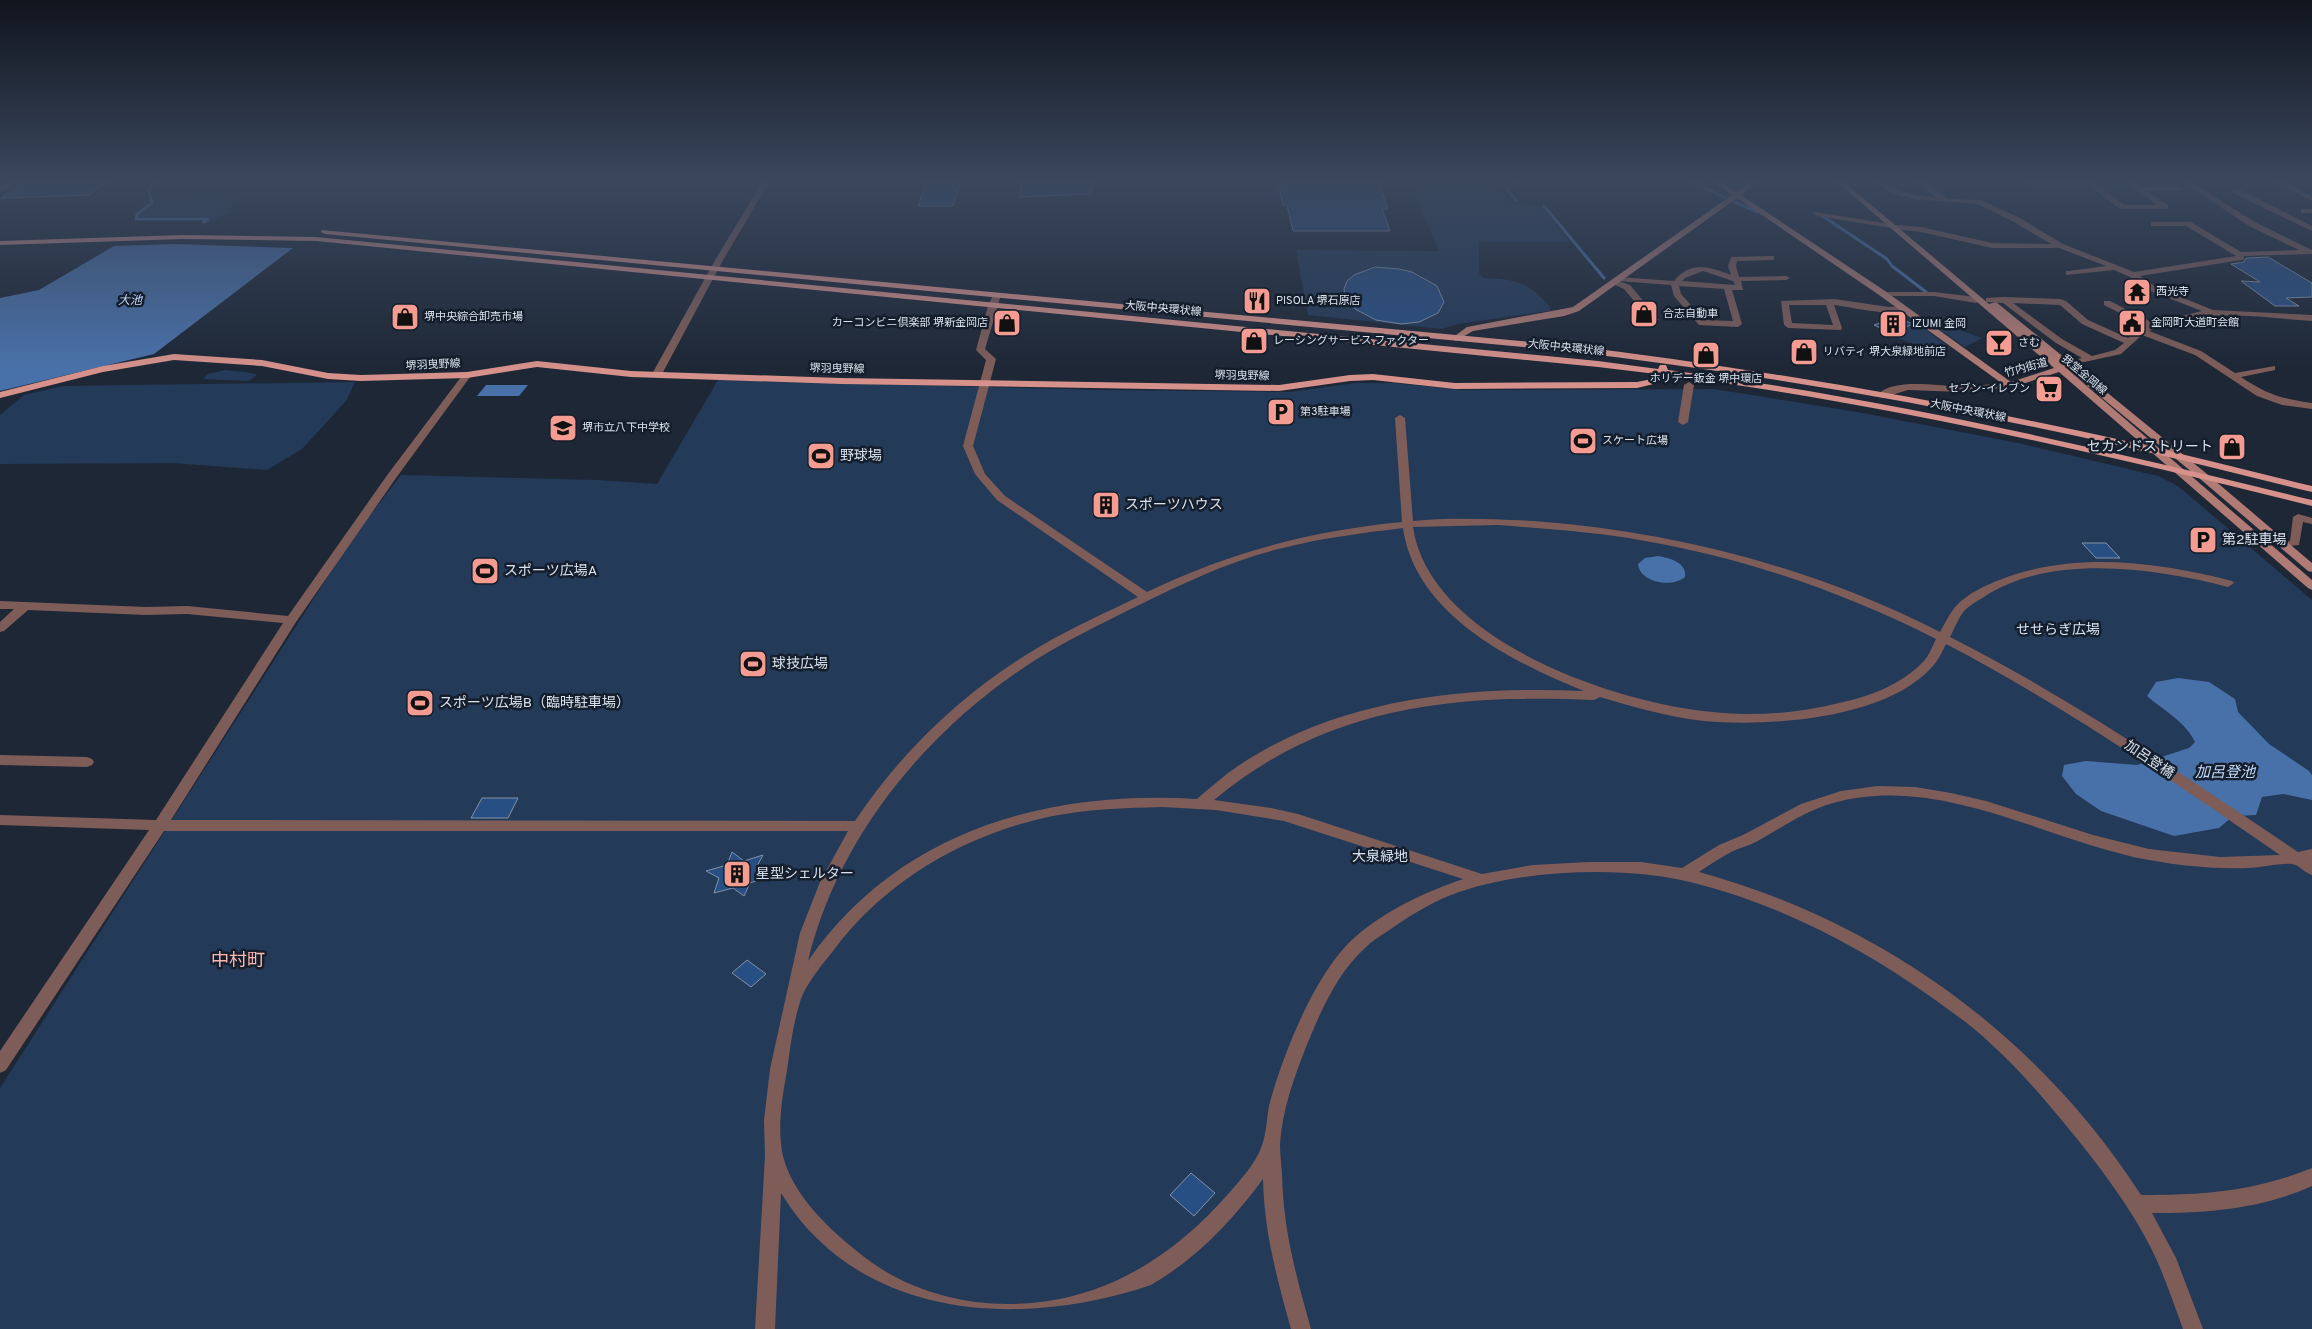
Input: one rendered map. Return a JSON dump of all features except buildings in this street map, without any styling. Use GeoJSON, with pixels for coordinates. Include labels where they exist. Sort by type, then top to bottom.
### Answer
{"type":"FeatureCollection","features":[{"type":"Feature","properties":{"kind":"main road","name":"大阪中央環状線"},"geometry":{"type":"LineString","coordinates":[[367,244],[1598,364],[1663,372],[1895,409],[2179,469],[2312,503]]}},
{"type":"Feature","properties":{"kind":"main road","name":"大阪中央環状線"},"geometry":{"type":"LineString","coordinates":[[465,244],[1662,359],[1882,395],[2155,451],[2312,489]]}},
{"type":"Feature","properties":{"kind":"main road"},"geometry":{"type":"LineString","coordinates":[[1456,338],[1470,329],[1564,313],[1576,309],[1667,244]]}},
{"type":"Feature","properties":{"kind":"main road"},"geometry":{"type":"LineString","coordinates":[[1810,244],[1884,294],[2010,385]]}},
{"type":"Feature","properties":{"kind":"main road","name":"我堂金岡線"},"geometry":{"type":"LineString","coordinates":[[1915,244],[1976,300],[2155,451],[2179,469],[2312,586]]}},
{"type":"Feature","properties":{"kind":"main road","name":"我堂金岡線"},"geometry":{"type":"LineString","coordinates":[[1918,244],[2069,364],[2312,569]]}},
{"type":"Feature","properties":{"kind":"main road","name":"堺羽曳野線"},"geometry":{"type":"LineString","coordinates":[[0,395],[103,369],[174,357],[262,363],[328,376],[361,378],[467,375],[537,364],[591,371],[840,381],[1279,388],[1350,378],[1373,377],[1455,386],[1636,385],[1655,381],[1663,372]]}},
{"type":"Feature","properties":{"kind":"main road"},"geometry":{"type":"LineString","coordinates":[[1662,359],[1663,372]]}},
{"type":"Feature","properties":{"kind":"main road","name":"竹内街道"},"geometry":{"type":"LineString","coordinates":[[2010,385],[2060,370],[2069,364]]}},
{"type":"Feature","properties":{"kind":"street"},"geometry":{"type":"LineString","coordinates":[[657,374],[730,244]]}},
{"type":"Feature","properties":{"kind":"street"},"geometry":{"type":"LineString","coordinates":[[1981,244],[2025,248],[2060,246]]}},
{"type":"Feature","properties":{"kind":"street"},"geometry":{"type":"LineString","coordinates":[[2057,244],[2115,267],[2133,275],[2153,289],[2211,312]]}},
{"type":"Feature","properties":{"kind":"street"},"geometry":{"type":"LineString","coordinates":[[2222,244],[2239,254],[2311,253]]}},
{"type":"Feature","properties":{"kind":"street"},"geometry":{"type":"LineString","coordinates":[[2293,244],[2311,253]]}},
{"type":"Feature","properties":{"kind":"street"},"geometry":{"type":"LineString","coordinates":[[2133,275],[2158,273],[2241,258],[2239,254]]}},
{"type":"Feature","properties":{"kind":"street"},"geometry":{"type":"LineString","coordinates":[[1615,281],[1740,288],[1732,266],[1734,259],[1771,258]]}},
{"type":"Feature","properties":{"kind":"street"},"geometry":{"type":"LineString","coordinates":[[2069,273],[2115,267]]}},
{"type":"Feature","properties":{"kind":"street"},"geometry":{"type":"LineString","coordinates":[[1675,284],[1682,276],[1703,268],[1736,279],[1786,278]]}},
{"type":"Feature","properties":{"kind":"street"},"geometry":{"type":"LineString","coordinates":[[1615,281],[1627,287],[1655,320]]}},
{"type":"Feature","properties":{"kind":"street"},"geometry":{"type":"LineString","coordinates":[[1675,284],[1677,294],[1702,323],[1738,324],[1726,287]]}},
{"type":"Feature","properties":{"kind":"street"},"geometry":{"type":"LineString","coordinates":[[1884,294],[1934,294],[1976,300]]}},
{"type":"Feature","properties":{"kind":"street"},"geometry":{"type":"LineString","coordinates":[[997,295],[992,306],[980,350],[990,359],[986,382],[968,446],[972,460],[985,481],[1002,498],[1146,597]]}},
{"type":"Feature","properties":{"kind":"street"},"geometry":{"type":"LineString","coordinates":[[2003,299],[2059,342],[2089,358]]}},
{"type":"Feature","properties":{"kind":"street"},"geometry":{"type":"LineString","coordinates":[[1989,300],[2047,299],[2063,303],[2084,322],[2129,342]]}},
{"type":"Feature","properties":{"kind":"street"},"geometry":{"type":"LineString","coordinates":[[1829,302],[1838,328],[1788,325],[1784,303],[1829,302],[1905,310]]}},
{"type":"Feature","properties":{"kind":"street"},"geometry":{"type":"LineString","coordinates":[[2107,303],[2153,327]]}},
{"type":"Feature","properties":{"kind":"street","name":"竹内街道"},"geometry":{"type":"LineString","coordinates":[[2069,364],[2118,352],[2124,349],[2141,331],[2211,312],[2312,318]]}},
{"type":"Feature","properties":{"kind":"street"},"geometry":{"type":"LineString","coordinates":[[2141,331],[2186,347],[2235,376],[2244,385],[2260,394],[2282,402],[2312,406]]}},
{"type":"Feature","properties":{"kind":"street"},"geometry":{"type":"LineString","coordinates":[[2235,376],[2272,368]]}},
{"type":"Feature","properties":{"kind":"street"},"geometry":{"type":"LineString","coordinates":[[0,1065],[161,824],[291,620],[392,476],[467,375]]}},
{"type":"Feature","properties":{"kind":"street"},"geometry":{"type":"LineString","coordinates":[[1683,422],[1689,385]]}},
{"type":"Feature","properties":{"kind":"street","name":"竹内街道"},"geometry":{"type":"LineString","coordinates":[[1882,395],[1891,390],[1906,387],[1968,389],[2010,385]]}},
{"type":"Feature","properties":{"kind":"street"},"geometry":{"type":"LineString","coordinates":[[1400,418],[1407,525],[1418,564],[1428,581],[1450,607],[1479,632],[1515,656],[1606,697]]}},
{"type":"Feature","properties":{"kind":"street"},"geometry":{"type":"LineString","coordinates":[[2284,545],[2295,543],[2298,517],[2312,521]]}},
{"type":"Feature","properties":{"kind":"street","name":"加呂登橋"},"geometry":{"type":"LineString","coordinates":[[765,1329],[775,1090],[792,998],[811,921],[822,895],[860,826],[900,774],[938,730],[960,710],[1024,661],[1146,597],[1213,566],[1268,549],[1313,538],[1407,525],[1502,523],[1558,525],[1629,534],[1704,550],[1784,572],[1858,599],[1944,637],[2004,668],[2101,727],[2312,869]]}},
{"type":"Feature","properties":{"kind":"street"},"geometry":{"type":"LineString","coordinates":[[1201,803],[1243,769],[1297,738],[1385,708],[1442,698],[1498,692],[1606,697],[1709,716],[1751,719],[1789,718],[1825,713],[1856,704],[1898,687],[1927,666],[1952,621],[1964,605],[1988,589],[2028,574],[2082,567],[2124,567],[2200,576],[2228,583]]}},
{"type":"Feature","properties":{"kind":"street"},"geometry":{"type":"LineString","coordinates":[[0,605],[146,611],[187,610],[291,620]]}},
{"type":"Feature","properties":{"kind":"street"},"geometry":{"type":"LineString","coordinates":[[0,628],[25,606]]}},
{"type":"Feature","properties":{"kind":"street"},"geometry":{"type":"LineString","coordinates":[[0,760],[78,765]]}},
{"type":"Feature","properties":{"kind":"street"},"geometry":{"type":"LineString","coordinates":[[1686,874],[1722,850],[1750,838],[1815,803],[1841,796],[1874,791],[1921,792],[1979,803],[2128,850],[2180,859],[2212,862],[2297,859],[2312,855]]}},
{"type":"Feature","properties":{"kind":"street"},"geometry":{"type":"LineString","coordinates":[[792,998],[830,942],[861,908],[912,866],[954,842],[1003,823],[1060,809],[1119,803],[1201,803],[1272,814],[1322,826],[1479,878]]}},
{"type":"Feature","properties":{"kind":"street"},"geometry":{"type":"LineString","coordinates":[[0,820],[189,826],[860,826]]}},
{"type":"Feature","properties":{"kind":"street"},"geometry":{"type":"LineString","coordinates":[[1301,1329],[1281,1258],[1272,1206],[1272,1148],[1277,1105],[1300,1042],[1328,985],[1358,944],[1408,908],[1479,878],[1514,872],[1580,867],[1647,869],[1686,874],[1785,906],[1848,936],[1923,982],[1992,1033],[2055,1098],[2104,1158],[2135,1204],[2164,1254],[2193,1329]]}},
{"type":"Feature","properties":{"kind":"street"},"geometry":{"type":"LineString","coordinates":[[773,1158],[793,1197],[835,1247],[885,1284],[949,1309],[1020,1316],[1085,1303],[1144,1279],[1194,1242],[1244,1191],[1272,1148]]}},
{"type":"Feature","properties":{"kind":"street"},"geometry":{"type":"LineString","coordinates":[[2135,1204],[2186,1204],[2245,1198],[2297,1185],[2312,1177]]}},
{"type":"Feature","properties":{"kind":"green space"},"geometry":{"type":"Polygon","coordinates":[[[1436,244],[1479,244],[1479,273],[1482,278],[1521,283],[1535,292],[1551,308],[1549,311],[1458,324],[1442,329],[1308,315],[1296,250],[1439,251],[1436,244]]]}},
{"type":"Feature","properties":{"kind":"green space"},"geometry":{"type":"Polygon","coordinates":[[[1917,323],[1950,348],[1940,355],[1888,334],[1917,323]]]}},
{"type":"Feature","properties":{"kind":"green space"},"geometry":{"type":"Polygon","coordinates":[[[1945,325],[1982,338],[1965,347],[1935,326],[1945,325]]]}},
{"type":"Feature","properties":{"kind":"green space"},"geometry":{"type":"Polygon","coordinates":[[[226,370],[257,375],[248,381],[203,379],[208,374],[226,370]]]}},
{"type":"Feature","properties":{"kind":"green space","name":"大泉緑地"},"geometry":{"type":"Polygon","coordinates":[[[718,380],[1105,390],[1290,392],[1355,383],[1394,383],[1462,390],[1714,389],[1857,412],[2018,443],[2158,476],[2178,486],[2312,600],[2312,1329],[0,1329],[0,1088],[352,539],[401,475],[598,480],[657,484],[718,380]]]}},
{"type":"Feature","properties":{"kind":"green space"},"geometry":{"type":"Polygon","coordinates":[[[355,382],[346,401],[302,449],[267,470],[172,463],[0,464],[0,415],[24,395],[63,386],[355,382]]]}},
{"type":"Feature","properties":{"kind":"water","name":"大池"},"geometry":{"type":"Polygon","coordinates":[[[177,244],[293,248],[154,354],[0,391],[0,298],[39,290],[114,246],[177,244]]]}},
{"type":"Feature","properties":{"kind":"water"},"geometry":{"type":"Polygon","coordinates":[[[486,385],[528,385],[519,396],[477,396],[486,385]]]}},
{"type":"Feature","properties":{"kind":"water"},"geometry":{"type":"Polygon","coordinates":[[[1658,556],[1680,564],[1685,572],[1685,577],[1665,583],[1657,582],[1644,576],[1638,564],[1645,558],[1658,556]]]}},
{"type":"Feature","properties":{"kind":"water","name":"加呂登池"},"geometry":{"type":"Polygon","coordinates":[[[2178,678],[2209,682],[2235,699],[2238,712],[2269,744],[2309,771],[2312,775],[2312,800],[2283,794],[2262,797],[2256,815],[2233,816],[2219,828],[2174,836],[2101,811],[2076,794],[2062,776],[2064,765],[2086,761],[2137,765],[2189,748],[2195,742],[2180,722],[2147,696],[2156,682],[2178,678]]]}},
{"type":"Feature","properties":{"kind":"waterway"},"geometry":{"type":"LineString","coordinates":[[1576,244],[1604,278]]}},
{"type":"Feature","properties":{"kind":"waterway"},"geometry":{"type":"LineString","coordinates":[[1865,244],[1887,259],[1892,266],[1926,292]]}},
{"type":"Feature","properties":{"kind":"place","name":"西光寺"},"geometry":{"type":"Point","coordinates":[2137,292]}},
{"type":"Feature","properties":{"kind":"place","name":"PISOLA 堺石原店"},"geometry":{"type":"Point","coordinates":[1257,301]}},
{"type":"Feature","properties":{"kind":"place","name":"合志自動車"},"geometry":{"type":"Point","coordinates":[1644,314]}},
{"type":"Feature","properties":{"kind":"place","name":"堺中央綜合卸売市場"},"geometry":{"type":"Point","coordinates":[405,317]}},
{"type":"Feature","properties":{"kind":"place","name":"カーコンビニ倶楽部 堺新金岡店"},"geometry":{"type":"Point","coordinates":[1007,323]}},
{"type":"Feature","properties":{"kind":"place","name":"金岡町大道町会館"},"geometry":{"type":"Point","coordinates":[2132,323]}},
{"type":"Feature","properties":{"kind":"place","name":"IZUMI 金岡"},"geometry":{"type":"Point","coordinates":[1893,324]}},
{"type":"Feature","properties":{"kind":"place","name":"レーシングサービス ファクター"},"geometry":{"type":"Point","coordinates":[1254,341]}},
{"type":"Feature","properties":{"kind":"place","name":"さむ"},"geometry":{"type":"Point","coordinates":[1999,343]}},
{"type":"Feature","properties":{"kind":"place","name":"リバティ 堺大泉緑地前店"},"geometry":{"type":"Point","coordinates":[1804,352]}},
{"type":"Feature","properties":{"kind":"place","name":"ホリデー鈑金 堺中環店"},"geometry":{"type":"Point","coordinates":[1706,355]}},
{"type":"Feature","properties":{"kind":"place","name":"セブン-イレブン"},"geometry":{"type":"Point","coordinates":[2049,389]}},
{"type":"Feature","properties":{"kind":"place","name":"第3駐車場"},"geometry":{"type":"Point","coordinates":[1281,412]}},
{"type":"Feature","properties":{"kind":"place","name":"堺市立八下中学校"},"geometry":{"type":"Point","coordinates":[563,428]}},
{"type":"Feature","properties":{"kind":"place","name":"スケート広場"},"geometry":{"type":"Point","coordinates":[1583,441]}},
{"type":"Feature","properties":{"kind":"place","name":"セカンドストリート"},"geometry":{"type":"Point","coordinates":[2232,447]}},
{"type":"Feature","properties":{"kind":"place","name":"野球場"},"geometry":{"type":"Point","coordinates":[821,456]}},
{"type":"Feature","properties":{"kind":"place","name":"スポーツハウス"},"geometry":{"type":"Point","coordinates":[1106,505]}},
{"type":"Feature","properties":{"kind":"place","name":"第2駐車場"},"geometry":{"type":"Point","coordinates":[2203,540]}},
{"type":"Feature","properties":{"kind":"place","name":"スポーツ広場A"},"geometry":{"type":"Point","coordinates":[485,571]}},
{"type":"Feature","properties":{"kind":"place","name":"球技広場"},"geometry":{"type":"Point","coordinates":[753,664]}},
{"type":"Feature","properties":{"kind":"place","name":"スポーツ広場B（臨時駐車場）"},"geometry":{"type":"Point","coordinates":[420,703]}},
{"type":"Feature","properties":{"kind":"place","name":"星型シェルター"},"geometry":{"type":"Point","coordinates":[737,874]}},
{"type":"Feature","properties":{"kind":"district","name":"中村町"},"geometry":{"type":"Point","coordinates":[238,961]}},
{"type":"Feature","properties":{"kind":"park label","name":"せせらぎ広場"},"geometry":{"type":"Point","coordinates":[2058,630]}}]}
